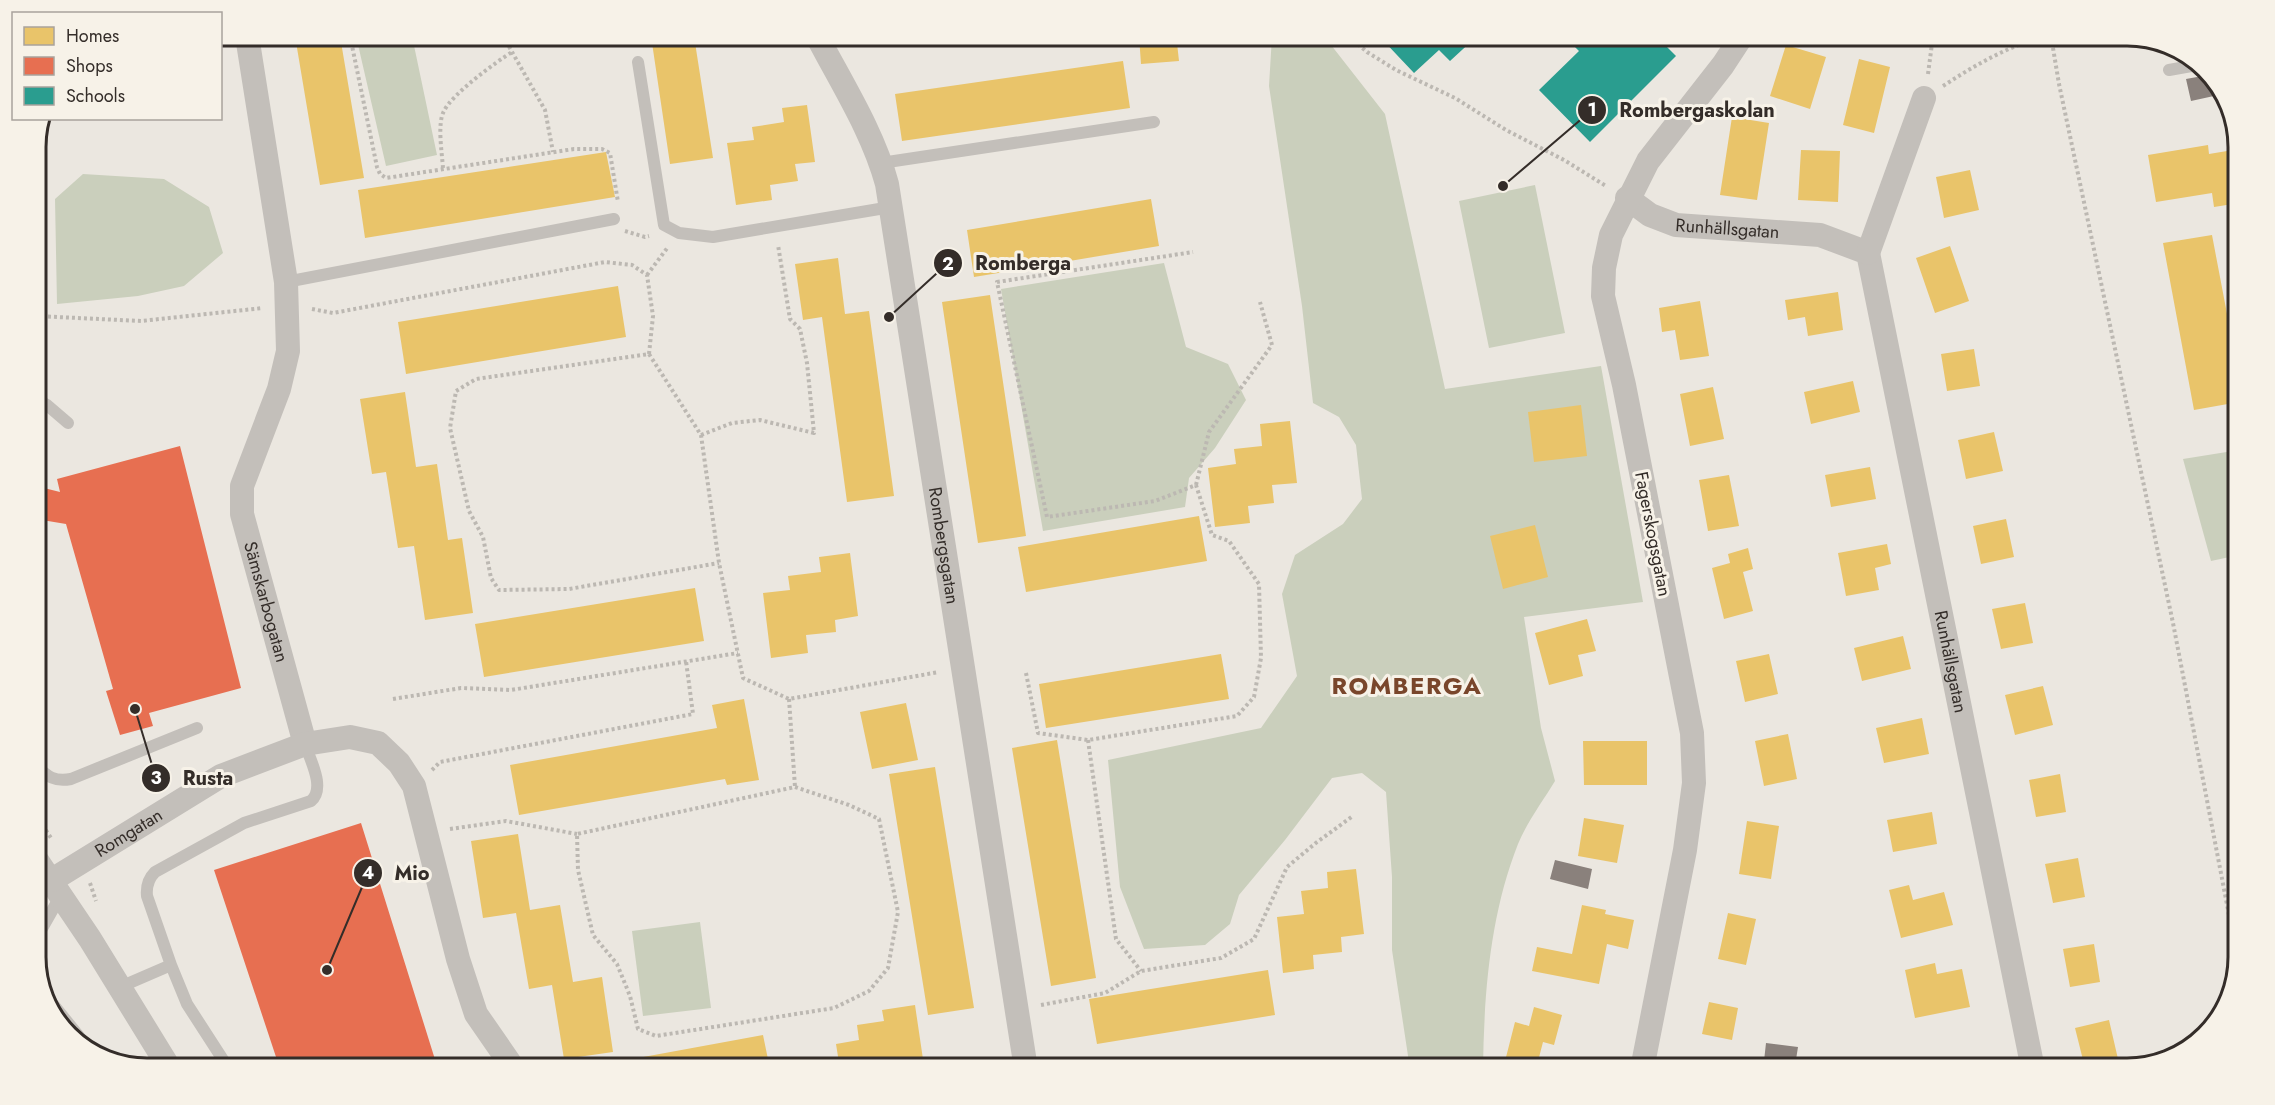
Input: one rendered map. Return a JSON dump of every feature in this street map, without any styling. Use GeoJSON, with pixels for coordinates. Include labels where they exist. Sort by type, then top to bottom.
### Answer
{"type":"FeatureCollection","features":[{"type":"Feature","properties":{"kind":"street","name":"Sämskarbogatan"},"geometry":{"type":"LineString","coordinates":[[249,46],[286,294],[288,351],[279,389],[242,486],[242,514],[305,744]]}},
{"type":"Feature","properties":{"kind":"street","name":"Rombergsgatan"},"geometry":{"type":"LineString","coordinates":[[823,46],[881,163],[891,207],[1024,1058]]}},
{"type":"Feature","properties":{"kind":"street","name":"Fagerskogsgatan"},"geometry":{"type":"LineString","coordinates":[[1644,1058],[1685,849],[1694,783],[1692,733],[1624,385],[1603,296],[1604,268],[1611,235],[1648,161],[1735,46]]}},
{"type":"Feature","properties":{"kind":"street"},"geometry":{"type":"LineString","coordinates":[[1868,253],[1924,98]]}},
{"type":"Feature","properties":{"kind":"street","name":"Runhällsgatan"},"geometry":{"type":"LineString","coordinates":[[1628,198],[1650,214],[1676,225],[1820,236],[1868,253],[2031,1058]]}},
{"type":"Feature","properties":{"kind":"street"},"geometry":{"type":"LineString","coordinates":[[305,744],[350,737],[378,743],[399,763],[414,786],[458,959],[476,1014],[506,1058]]}},
{"type":"Feature","properties":{"kind":"street","name":"Romgatan"},"geometry":{"type":"LineString","coordinates":[[57,887],[221,776],[305,744]]}},
{"type":"Feature","properties":{"kind":"street"},"geometry":{"type":"LineString","coordinates":[[47,874],[163,1058]]}},
{"type":"Feature","properties":{"kind":"lane"},"geometry":{"type":"LineString","coordinates":[[638,62],[664,225],[679,233],[713,237],[891,207]]}},
{"type":"Feature","properties":{"kind":"lane"},"geometry":{"type":"LineString","coordinates":[[2169,70],[2187,67]]}},
{"type":"Feature","properties":{"kind":"lane"},"geometry":{"type":"LineString","coordinates":[[881,163],[1154,122]]}},
{"type":"Feature","properties":{"kind":"lane"},"geometry":{"type":"LineString","coordinates":[[286,294],[614,219]]}},
{"type":"Feature","properties":{"kind":"lane"},"geometry":{"type":"LineString","coordinates":[[47,407],[68,423]]}},
{"type":"Feature","properties":{"kind":"lane"},"geometry":{"type":"LineString","coordinates":[[47,775],[58,782],[71,779],[197,728]]}},
{"type":"Feature","properties":{"kind":"lane"},"geometry":{"type":"LineString","coordinates":[[222,1058],[187,1005],[146,889],[149,878],[155,872],[244,823],[311,801],[316,797],[318,789],[305,744]]}},
{"type":"Feature","properties":{"kind":"lane"},"geometry":{"type":"LineString","coordinates":[[47,912],[57,887]]}},
{"type":"Feature","properties":{"kind":"lane"},"geometry":{"type":"LineString","coordinates":[[120,987],[171,965]]}},
{"type":"Feature","properties":{"kind":"path"},"geometry":{"type":"LineString","coordinates":[[352,46],[377,166],[380,174],[386,178],[553,152],[602,149],[610,153],[618,203],[614,219],[629,234],[645,237],[654,235],[667,226]]}},
{"type":"Feature","properties":{"kind":"path"},"geometry":{"type":"LineString","coordinates":[[509,46],[545,110],[553,152]]}},
{"type":"Feature","properties":{"kind":"path"},"geometry":{"type":"LineString","coordinates":[[1360,46],[1396,70],[1455,98],[1506,130],[1564,160],[1628,198]]}},
{"type":"Feature","properties":{"kind":"path"},"geometry":{"type":"LineString","coordinates":[[1924,98],[1932,46]]}},
{"type":"Feature","properties":{"kind":"path"},"geometry":{"type":"LineString","coordinates":[[1924,98],[1979,63],[2013,46]]}},
{"type":"Feature","properties":{"kind":"path"},"geometry":{"type":"LineString","coordinates":[[2052,46],[2173,623],[2228,910]]}},
{"type":"Feature","properties":{"kind":"path"},"geometry":{"type":"LineString","coordinates":[[442,168],[440,133],[443,111],[492,65],[512,52]]}},
{"type":"Feature","properties":{"kind":"path"},"geometry":{"type":"LineString","coordinates":[[701,435],[732,423],[760,420],[814,433],[807,363],[800,329],[790,319],[775,227]]}},
{"type":"Feature","properties":{"kind":"path"},"geometry":{"type":"LineString","coordinates":[[679,233],[647,275],[653,316],[649,354],[701,435],[719,563],[743,678],[789,699],[964,668]]}},
{"type":"Feature","properties":{"kind":"path"},"geometry":{"type":"LineString","coordinates":[[1193,252],[997,282],[1047,517],[1155,501],[1196,485]]}},
{"type":"Feature","properties":{"kind":"path"},"geometry":{"type":"LineString","coordinates":[[47,317],[141,321],[286,294],[333,313],[605,262],[632,265],[647,275]]}},
{"type":"Feature","properties":{"kind":"path"},"geometry":{"type":"LineString","coordinates":[[1026,673],[1038,733],[1088,740],[1237,716],[1254,697],[1260,658],[1259,584],[1229,541],[1212,535],[1196,485],[1209,432],[1272,345],[1260,302]]}},
{"type":"Feature","properties":{"kind":"path"},"geometry":{"type":"LineString","coordinates":[[649,354],[476,379],[456,391],[450,428],[469,511],[483,537],[491,578],[500,590],[569,589],[719,563]]}},
{"type":"Feature","properties":{"kind":"path"},"geometry":{"type":"LineString","coordinates":[[393,699],[461,688],[511,690],[738,653]]}},
{"type":"Feature","properties":{"kind":"path"},"geometry":{"type":"LineString","coordinates":[[414,786],[440,762],[693,714],[686,661]]}},
{"type":"Feature","properties":{"kind":"path"},"geometry":{"type":"LineString","coordinates":[[789,699],[795,787]]}},
{"type":"Feature","properties":{"kind":"path"},"geometry":{"type":"LineString","coordinates":[[1088,740],[1116,939],[1141,971]]}},
{"type":"Feature","properties":{"kind":"path"},"geometry":{"type":"LineString","coordinates":[[426,833],[506,821],[577,834],[795,787],[849,805],[879,819],[898,912],[888,968],[869,991],[834,1008],[656,1036],[638,1029],[630,996],[617,964],[593,935],[578,870],[577,834]]}},
{"type":"Feature","properties":{"kind":"path"},"geometry":{"type":"LineString","coordinates":[[1017,1010],[1105,993],[1141,971],[1221,958],[1254,939],[1287,867],[1353,816]]}},
{"type":"Feature","properties":{"kind":"green space"},"geometry":{"type":"Polygon","coordinates":[[[358,46],[414,46],[437,155],[386,166],[358,46]]]}},
{"type":"Feature","properties":{"kind":"green space"},"geometry":{"type":"Polygon","coordinates":[[[1271,46],[1332,46],[1385,114],[1445,389],[1601,366],[1643,602],[1524,617],[1541,728],[1555,781],[1530,820],[1518,844],[1501,898],[1490,955],[1483,1058],[1408,1058],[1392,950],[1392,877],[1386,792],[1362,773],[1332,778],[1239,895],[1230,924],[1205,945],[1144,949],[1120,887],[1108,760],[1261,728],[1297,676],[1282,594],[1295,555],[1343,524],[1362,499],[1356,445],[1339,417],[1313,403],[1302,306],[1269,86],[1271,46]]]}},
{"type":"Feature","properties":{"kind":"green space"},"geometry":{"type":"Polygon","coordinates":[[[83,174],[164,179],[209,207],[223,253],[184,286],[138,296],[57,304],[55,199],[83,174]]]}},
{"type":"Feature","properties":{"kind":"green space"},"geometry":{"type":"Polygon","coordinates":[[[1535,185],[1565,333],[1489,348],[1459,201],[1535,185]]]}},
{"type":"Feature","properties":{"kind":"green space"},"geometry":{"type":"Polygon","coordinates":[[[1164,263],[1186,347],[1228,364],[1246,400],[1215,448],[1189,478],[1185,507],[1043,531],[1001,289],[1164,263]]]}},
{"type":"Feature","properties":{"kind":"green space"},"geometry":{"type":"Polygon","coordinates":[[[2228,452],[2228,557],[2211,561],[2183,459],[2228,452]]]}},
{"type":"Feature","properties":{"kind":"green space"},"geometry":{"type":"Polygon","coordinates":[[[700,922],[711,1008],[643,1016],[632,931],[700,922]]]}},
{"type":"Feature","properties":{"kind":"building: Homes"},"geometry":{"type":"Polygon","coordinates":[[[297,46],[342,46],[364,178],[320,185],[297,46]]]}},
{"type":"Feature","properties":{"kind":"building: Homes"},"geometry":{"type":"Polygon","coordinates":[[[652,46],[696,46],[713,158],[670,164],[652,46]]]}},
{"type":"Feature","properties":{"kind":"building: Homes"},"geometry":{"type":"Polygon","coordinates":[[[1140,46],[1177,46],[1179,61],[1141,64],[1140,46]]]}},
{"type":"Feature","properties":{"kind":"building: Homes"},"geometry":{"type":"Polygon","coordinates":[[[1786,46],[1826,57],[1810,109],[1770,96],[1786,46]]]}},
{"type":"Feature","properties":{"kind":"building: Homes"},"geometry":{"type":"Polygon","coordinates":[[[1859,59],[1890,67],[1874,133],[1843,125],[1859,59]]]}},
{"type":"Feature","properties":{"kind":"building: Homes"},"geometry":{"type":"Polygon","coordinates":[[[1123,61],[1130,108],[902,141],[895,94],[1123,61]]]}},
{"type":"Feature","properties":{"kind":"building: Homes"},"geometry":{"type":"Polygon","coordinates":[[[807,105],[815,162],[795,164],[798,181],[770,185],[772,200],[736,205],[727,143],[754,140],[752,127],[784,122],[782,108],[807,105]]]}},
{"type":"Feature","properties":{"kind":"building: Homes"},"geometry":{"type":"Polygon","coordinates":[[[1732,117],[1769,123],[1757,200],[1720,195],[1732,117]]]}},
{"type":"Feature","properties":{"kind":"building: Homes"},"geometry":{"type":"Polygon","coordinates":[[[2208,145],[2209,154],[2228,151],[2228,205],[2214,207],[2212,193],[2156,202],[2148,155],[2208,145]]]}},
{"type":"Feature","properties":{"kind":"building: Homes"},"geometry":{"type":"Polygon","coordinates":[[[1801,150],[1840,151],[1838,202],[1798,200],[1801,150]]]}},
{"type":"Feature","properties":{"kind":"building: Homes"},"geometry":{"type":"Polygon","coordinates":[[[606,152],[615,197],[365,238],[358,190],[606,152]]]}},
{"type":"Feature","properties":{"kind":"building: Homes"},"geometry":{"type":"Polygon","coordinates":[[[1970,170],[1979,210],[1944,218],[1936,177],[1970,170]]]}},
{"type":"Feature","properties":{"kind":"building: Homes"},"geometry":{"type":"Polygon","coordinates":[[[1151,199],[1159,246],[974,277],[967,230],[1151,199]]]}},
{"type":"Feature","properties":{"kind":"building: Homes"},"geometry":{"type":"Polygon","coordinates":[[[2212,235],[2228,319],[2228,404],[2194,410],[2163,243],[2212,235]]]}},
{"type":"Feature","properties":{"kind":"building: Homes"},"geometry":{"type":"Polygon","coordinates":[[[1950,246],[1969,301],[1935,313],[1916,258],[1950,246]]]}},
{"type":"Feature","properties":{"kind":"building: Homes"},"geometry":{"type":"Polygon","coordinates":[[[838,258],[845,314],[869,311],[894,496],[847,502],[822,317],[803,320],[795,264],[838,258]]]}},
{"type":"Feature","properties":{"kind":"building: Homes"},"geometry":{"type":"Polygon","coordinates":[[[618,286],[626,337],[406,374],[398,322],[618,286]]]}},
{"type":"Feature","properties":{"kind":"building: Homes"},"geometry":{"type":"Polygon","coordinates":[[[1838,292],[1843,330],[1808,336],[1805,317],[1788,320],[1785,300],[1838,292]]]}},
{"type":"Feature","properties":{"kind":"building: Homes"},"geometry":{"type":"Polygon","coordinates":[[[990,295],[1026,536],[978,543],[942,302],[990,295]]]}},
{"type":"Feature","properties":{"kind":"building: Homes"},"geometry":{"type":"Polygon","coordinates":[[[1700,301],[1709,356],[1680,360],[1675,330],[1662,332],[1659,308],[1700,301]]]}},
{"type":"Feature","properties":{"kind":"building: Homes"},"geometry":{"type":"Polygon","coordinates":[[[1974,349],[1980,386],[1947,391],[1941,354],[1974,349]]]}},
{"type":"Feature","properties":{"kind":"building: Homes"},"geometry":{"type":"Polygon","coordinates":[[[1853,381],[1860,412],[1811,424],[1804,392],[1853,381]]]}},
{"type":"Feature","properties":{"kind":"building: Homes"},"geometry":{"type":"Polygon","coordinates":[[[1713,387],[1724,439],[1690,446],[1680,394],[1713,387]]]}},
{"type":"Feature","properties":{"kind":"building: Homes"},"geometry":{"type":"Polygon","coordinates":[[[405,392],[416,467],[437,464],[448,540],[462,538],[473,613],[425,620],[414,546],[398,548],[386,472],[372,474],[360,399],[405,392]]]}},
{"type":"Feature","properties":{"kind":"building: Homes"},"geometry":{"type":"Polygon","coordinates":[[[1581,405],[1587,456],[1534,462],[1528,412],[1581,405]]]}},
{"type":"Feature","properties":{"kind":"building: Homes"},"geometry":{"type":"Polygon","coordinates":[[[1290,421],[1297,483],[1272,485],[1274,503],[1248,506],[1250,523],[1215,527],[1208,468],[1236,464],[1234,449],[1262,446],[1260,424],[1290,421]]]}},
{"type":"Feature","properties":{"kind":"building: Homes"},"geometry":{"type":"Polygon","coordinates":[[[1994,432],[2003,471],[1966,479],[1958,440],[1994,432]]]}},
{"type":"Feature","properties":{"kind":"building: Homes"},"geometry":{"type":"Polygon","coordinates":[[[1870,467],[1876,499],[1831,507],[1825,475],[1870,467]]]}},
{"type":"Feature","properties":{"kind":"building: Homes"},"geometry":{"type":"Polygon","coordinates":[[[1729,475],[1739,526],[1708,531],[1699,480],[1729,475]]]}},
{"type":"Feature","properties":{"kind":"building: Homes"},"geometry":{"type":"Polygon","coordinates":[[[1199,516],[1207,561],[1026,592],[1018,547],[1199,516]]]}},
{"type":"Feature","properties":{"kind":"building: Homes"},"geometry":{"type":"Polygon","coordinates":[[[2006,519],[2014,557],[1981,564],[1973,526],[2006,519]]]}},
{"type":"Feature","properties":{"kind":"building: Homes"},"geometry":{"type":"Polygon","coordinates":[[[1535,525],[1548,577],[1503,589],[1490,536],[1535,525]]]}},
{"type":"Feature","properties":{"kind":"building: Homes"},"geometry":{"type":"Polygon","coordinates":[[[1887,544],[1891,564],[1875,568],[1879,590],[1846,596],[1838,553],[1887,544]]]}},
{"type":"Feature","properties":{"kind":"building: Homes"},"geometry":{"type":"Polygon","coordinates":[[[1748,548],[1753,569],[1743,572],[1753,611],[1724,619],[1712,568],[1730,563],[1728,554],[1748,548]]]}},
{"type":"Feature","properties":{"kind":"building: Homes"},"geometry":{"type":"Polygon","coordinates":[[[850,553],[858,616],[835,620],[836,632],[806,635],[808,653],[771,658],[763,593],[790,590],[788,576],[821,572],[819,557],[850,553]]]}},
{"type":"Feature","properties":{"kind":"building: Homes"},"geometry":{"type":"Polygon","coordinates":[[[695,588],[704,641],[484,677],[475,624],[695,588]]]}},
{"type":"Feature","properties":{"kind":"building: Homes"},"geometry":{"type":"Polygon","coordinates":[[[2025,603],[2033,643],[2001,649],[1992,609],[2025,603]]]}},
{"type":"Feature","properties":{"kind":"building: Homes"},"geometry":{"type":"Polygon","coordinates":[[[1587,619],[1596,651],[1578,655],[1583,676],[1549,685],[1535,633],[1587,619]]]}},
{"type":"Feature","properties":{"kind":"building: Homes"},"geometry":{"type":"Polygon","coordinates":[[[1903,636],[1911,669],[1862,681],[1854,648],[1903,636]]]}},
{"type":"Feature","properties":{"kind":"building: Homes"},"geometry":{"type":"Polygon","coordinates":[[[1221,654],[1229,699],[1046,728],[1039,684],[1221,654]]]}},
{"type":"Feature","properties":{"kind":"building: Homes"},"geometry":{"type":"Polygon","coordinates":[[[1769,654],[1778,694],[1745,702],[1736,661],[1769,654]]]}},
{"type":"Feature","properties":{"kind":"building: Homes"},"geometry":{"type":"Polygon","coordinates":[[[2043,686],[2053,725],[2015,735],[2005,695],[2043,686]]]}},
{"type":"Feature","properties":{"kind":"building: Homes"},"geometry":{"type":"Polygon","coordinates":[[[744,699],[759,780],[727,785],[725,779],[519,815],[510,765],[717,728],[712,705],[744,699]]]}},
{"type":"Feature","properties":{"kind":"building: Homes"},"geometry":{"type":"Polygon","coordinates":[[[906,703],[918,760],[872,769],[860,712],[906,703]]]}},
{"type":"Feature","properties":{"kind":"building: Homes"},"geometry":{"type":"Polygon","coordinates":[[[1922,718],[1929,754],[1884,763],[1876,728],[1922,718]]]}},
{"type":"Feature","properties":{"kind":"building: Homes"},"geometry":{"type":"Polygon","coordinates":[[[1788,734],[1797,779],[1764,786],[1755,741],[1788,734]]]}},
{"type":"Feature","properties":{"kind":"building: Homes"},"geometry":{"type":"Polygon","coordinates":[[[1057,740],[1096,978],[1051,986],[1012,748],[1057,740]]]}},
{"type":"Feature","properties":{"kind":"building: Homes"},"geometry":{"type":"Polygon","coordinates":[[[1583,741],[1647,741],[1647,785],[1584,785],[1583,741]]]}},
{"type":"Feature","properties":{"kind":"building: Homes"},"geometry":{"type":"Polygon","coordinates":[[[935,767],[974,1008],[928,1015],[889,774],[935,767]]]}},
{"type":"Feature","properties":{"kind":"building: Homes"},"geometry":{"type":"Polygon","coordinates":[[[2060,774],[2066,812],[2036,817],[2029,780],[2060,774]]]}},
{"type":"Feature","properties":{"kind":"building: Homes"},"geometry":{"type":"Polygon","coordinates":[[[1932,812],[1937,844],[1893,852],[1887,820],[1932,812]]]}},
{"type":"Feature","properties":{"kind":"building: Homes"},"geometry":{"type":"Polygon","coordinates":[[[1584,818],[1624,825],[1617,863],[1578,856],[1584,818]]]}},
{"type":"Feature","properties":{"kind":"building: Homes"},"geometry":{"type":"Polygon","coordinates":[[[1747,821],[1779,826],[1771,879],[1739,874],[1747,821]]]}},
{"type":"Feature","properties":{"kind":"building: Homes"},"geometry":{"type":"Polygon","coordinates":[[[518,834],[530,910],[560,905],[573,982],[602,977],[613,1052],[564,1058],[552,985],[529,989],[516,913],[483,918],[471,841],[518,834]]]}},
{"type":"Feature","properties":{"kind":"building: Homes"},"geometry":{"type":"Polygon","coordinates":[[[2078,858],[2085,897],[2053,903],[2045,864],[2078,858]]]}},
{"type":"Feature","properties":{"kind":"building: Homes"},"geometry":{"type":"Polygon","coordinates":[[[1356,869],[1364,934],[1341,937],[1342,952],[1313,955],[1314,969],[1283,973],[1277,917],[1304,914],[1301,891],[1328,888],[1327,872],[1356,869]]]}},
{"type":"Feature","properties":{"kind":"building: Homes"},"geometry":{"type":"Polygon","coordinates":[[[1909,885],[1913,900],[1944,892],[1953,925],[1901,938],[1889,890],[1909,885]]]}},
{"type":"Feature","properties":{"kind":"building: Homes"},"geometry":{"type":"Polygon","coordinates":[[[1582,905],[1606,910],[1605,914],[1634,920],[1628,949],[1607,944],[1599,984],[1532,971],[1537,947],[1572,954],[1582,905]]]}},
{"type":"Feature","properties":{"kind":"building: Homes"},"geometry":{"type":"Polygon","coordinates":[[[1728,913],[1756,919],[1746,965],[1718,959],[1728,913]]]}},
{"type":"Feature","properties":{"kind":"building: Homes"},"geometry":{"type":"Polygon","coordinates":[[[2094,944],[2100,982],[2070,987],[2063,949],[2094,944]]]}},
{"type":"Feature","properties":{"kind":"building: Homes"},"geometry":{"type":"Polygon","coordinates":[[[1935,963],[1937,974],[1962,969],[1970,1007],[1915,1018],[1905,970],[1935,963]]]}},
{"type":"Feature","properties":{"kind":"building: Homes"},"geometry":{"type":"Polygon","coordinates":[[[1268,970],[1275,1015],[1097,1044],[1089,999],[1268,970]]]}},
{"type":"Feature","properties":{"kind":"building: Homes"},"geometry":{"type":"Polygon","coordinates":[[[1709,1002],[1738,1008],[1732,1040],[1702,1034],[1709,1002]]]}},
{"type":"Feature","properties":{"kind":"building: Homes"},"geometry":{"type":"Polygon","coordinates":[[[915,1005],[923,1058],[838,1058],[836,1044],[859,1040],[857,1025],[884,1021],[882,1010],[915,1005]]]}},
{"type":"Feature","properties":{"kind":"building: Homes"},"geometry":{"type":"Polygon","coordinates":[[[1534,1007],[1562,1015],[1554,1045],[1543,1042],[1539,1058],[1506,1058],[1515,1022],[1529,1026],[1534,1007]]]}},
{"type":"Feature","properties":{"kind":"building: Homes"},"geometry":{"type":"Polygon","coordinates":[[[2109,1020],[2118,1058],[2082,1058],[2075,1028],[2109,1020]]]}},
{"type":"Feature","properties":{"kind":"building: Homes"},"geometry":{"type":"Polygon","coordinates":[[[763,1035],[768,1058],[638,1058],[763,1035]]]}},
{"type":"Feature","properties":{"kind":"building: Shops"},"geometry":{"type":"Polygon","coordinates":[[[180,446],[241,688],[149,713],[153,726],[120,735],[106,691],[113,689],[66,524],[47,521],[47,489],[60,492],[57,479],[180,446]]]}},
{"type":"Feature","properties":{"kind":"building: Shops"},"geometry":{"type":"Polygon","coordinates":[[[361,823],[435,1058],[276,1058],[214,870],[361,823]]]}},
{"type":"Feature","properties":{"kind":"building: Schools"},"geometry":{"type":"Polygon","coordinates":[[[1388,46],[1466,46],[1450,61],[1439,50],[1414,73],[1388,46]]]}},
{"type":"Feature","properties":{"kind":"building: Schools"},"geometry":{"type":"Polygon","coordinates":[[[1574,46],[1666,46],[1676,56],[1590,142],[1539,90],[1579,51],[1574,46]]]}},
{"type":"Feature","properties":{"kind":"building: Industry"},"geometry":{"type":"Polygon","coordinates":[[[2199,77],[2214,96],[2191,101],[2186,79],[2199,77]]]}},
{"type":"Feature","properties":{"kind":"building: Industry"},"geometry":{"type":"Polygon","coordinates":[[[1555,860],[1592,869],[1588,889],[1550,879],[1555,860]]]}},
{"type":"Feature","properties":{"kind":"building: Industry"},"geometry":{"type":"Polygon","coordinates":[[[1766,1043],[1798,1047],[1796,1058],[1764,1058],[1766,1043]]]}},
{"type":"Feature","properties":{"kind":"place","name":"Rombergaskolan"},"geometry":{"type":"Point","coordinates":[1503,186]}},
{"type":"Feature","properties":{"kind":"place","name":"Romberga"},"geometry":{"type":"Point","coordinates":[889,317]}},
{"type":"Feature","properties":{"kind":"place","name":"Rusta"},"geometry":{"type":"Point","coordinates":[135,709]}},
{"type":"Feature","properties":{"kind":"place","name":"Mio"},"geometry":{"type":"Point","coordinates":[327,970]}},
{"type":"Feature","properties":{"kind":"district","name":"ROMBERGA"},"geometry":{"type":"Point","coordinates":[1407,685]}}]}
